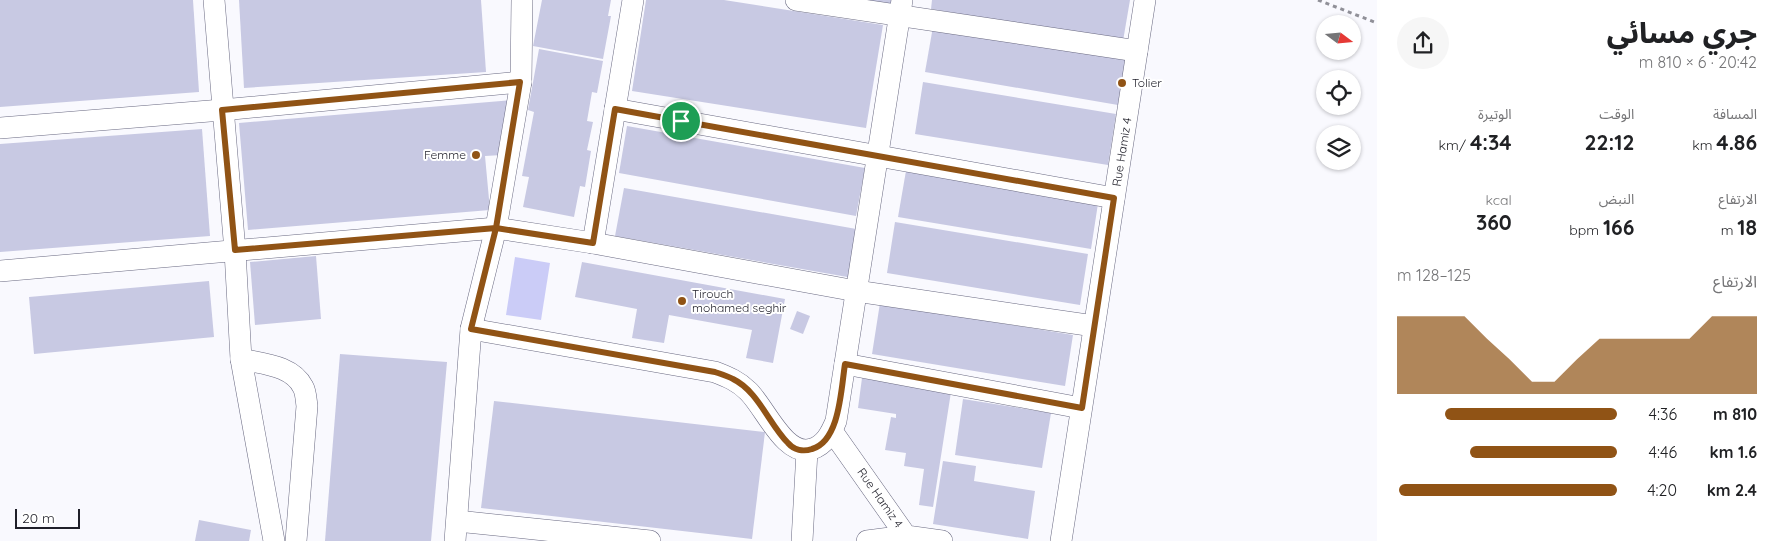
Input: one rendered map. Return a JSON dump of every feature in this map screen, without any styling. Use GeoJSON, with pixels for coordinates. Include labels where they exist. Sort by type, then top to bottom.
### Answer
{"type":"FeatureCollection","features":[{"type":"Feature","properties":{"kind":"street"},"geometry":{"type":"LineString","coordinates":[[214,0],[235,250],[241,359],[274,541]]}},
{"type":"Feature","properties":{"kind":"street"},"geometry":{"type":"LineString","coordinates":[[522,0],[520,82],[496,228],[471,329],[456,531],[650,541]]}},
{"type":"Feature","properties":{"kind":"street"},"geometry":{"type":"LineString","coordinates":[[593,243],[633,0]]}},
{"type":"Feature","properties":{"kind":"street"},"geometry":{"type":"LineString","coordinates":[[796,0],[901,8],[1137,51]]}},
{"type":"Feature","properties":{"kind":"street","name":"Rue Hamiz 4"},"geometry":{"type":"LineString","coordinates":[[1060,541],[1145,0]]}},
{"type":"Feature","properties":{"kind":"street"},"geometry":{"type":"LineString","coordinates":[[471,329],[715,372],[735,379],[750,392],[788,444],[798,450],[807,451],[817,448],[826,441],[836,421],[901,8]]}},
{"type":"Feature","properties":{"kind":"street"},"geometry":{"type":"LineString","coordinates":[[0,128],[222,110],[520,82]]}},
{"type":"Feature","properties":{"kind":"street"},"geometry":{"type":"LineString","coordinates":[[615,109],[1114,198]]}},
{"type":"Feature","properties":{"kind":"street"},"geometry":{"type":"LineString","coordinates":[[0,271],[496,228],[593,243],[856,291],[1094,326]]}},
{"type":"Feature","properties":{"kind":"street"},"geometry":{"type":"LineString","coordinates":[[241,359],[294,374],[304,388],[307,406],[296,541]]}},
{"type":"Feature","properties":{"kind":"street"},"geometry":{"type":"LineString","coordinates":[[845,364],[1082,408]]}},
{"type":"Feature","properties":{"kind":"street","name":"Rue Hamiz 4"},"geometry":{"type":"LineString","coordinates":[[832,431],[906,536],[942,541]]}},
{"type":"Feature","properties":{"kind":"street"},"geometry":{"type":"LineString","coordinates":[[802,541],[807,451]]}},
{"type":"Feature","properties":{"kind":"street"},"geometry":{"type":"LineString","coordinates":[[867,541],[906,536]]}},
{"type":"Feature","properties":{"kind":"path"},"geometry":{"type":"LineString","coordinates":[[1318,0],[1377,23]]}},
{"type":"Feature","properties":{"kind":"shaded area"},"geometry":{"type":"Polygon","coordinates":[[[515,257],[550,263],[541,320],[506,315],[515,257]]]}},
{"type":"Feature","properties":{"kind":"building"},"geometry":{"type":"Polygon","coordinates":[[[0,0],[193,0],[199,92],[0,107],[0,0]]]}},
{"type":"Feature","properties":{"kind":"building"},"geometry":{"type":"Polygon","coordinates":[[[239,0],[481,0],[486,72],[244,88],[239,0]]]}},
{"type":"Feature","properties":{"kind":"building"},"geometry":{"type":"Polygon","coordinates":[[[542,0],[611,0],[608,16],[611,16],[603,59],[533,46],[542,0]]]}},
{"type":"Feature","properties":{"kind":"building"},"geometry":{"type":"Polygon","coordinates":[[[646,0],[724,0],[883,25],[866,128],[632,91],[646,0]]]}},
{"type":"Feature","properties":{"kind":"building"},"geometry":{"type":"Polygon","coordinates":[[[857,0],[894,0],[893,7],[857,0]]]}},
{"type":"Feature","properties":{"kind":"building"},"geometry":{"type":"Polygon","coordinates":[[[932,0],[1130,0],[1123,41],[931,9],[932,0]]]}},
{"type":"Feature","properties":{"kind":"building"},"geometry":{"type":"Polygon","coordinates":[[[934,21],[1127,53],[1118,105],[925,72],[934,21]]]}},
{"type":"Feature","properties":{"kind":"building"},"geometry":{"type":"Polygon","coordinates":[[[539,49],[603,61],[597,93],[592,92],[587,121],[593,122],[587,150],[591,151],[585,187],[580,186],[574,217],[523,207],[529,177],[522,176],[534,112],[528,110],[539,49]]]}},
{"type":"Feature","properties":{"kind":"building"},"geometry":{"type":"Polygon","coordinates":[[[923,82],[1116,114],[1108,165],[915,134],[923,82]]]}},
{"type":"Feature","properties":{"kind":"building"},"geometry":{"type":"Polygon","coordinates":[[[512,100],[502,155],[485,156],[490,210],[248,230],[239,123],[512,100]]]}},
{"type":"Feature","properties":{"kind":"building"},"geometry":{"type":"Polygon","coordinates":[[[627,126],[865,168],[856,216],[619,173],[627,126]]]}},
{"type":"Feature","properties":{"kind":"building"},"geometry":{"type":"Polygon","coordinates":[[[202,129],[210,236],[0,252],[0,144],[202,129]]]}},
{"type":"Feature","properties":{"kind":"building"},"geometry":{"type":"Polygon","coordinates":[[[907,165],[1099,197],[1091,249],[898,217],[907,165]]]}},
{"type":"Feature","properties":{"kind":"building"},"geometry":{"type":"Polygon","coordinates":[[[624,188],[862,230],[853,278],[615,236],[624,188]]]}},
{"type":"Feature","properties":{"kind":"building"},"geometry":{"type":"Polygon","coordinates":[[[895,222],[1088,254],[1080,305],[887,273],[895,222]]]}},
{"type":"Feature","properties":{"kind":"building"},"geometry":{"type":"Polygon","coordinates":[[[316,256],[321,319],[255,325],[250,262],[316,256]]]}},
{"type":"Feature","properties":{"kind":"building"},"geometry":{"type":"Polygon","coordinates":[[[582,262],[785,299],[773,363],[746,358],[752,330],[669,315],[664,343],[632,338],[637,309],[575,297],[582,262]]]}},
{"type":"Feature","properties":{"kind":"building"},"geometry":{"type":"Polygon","coordinates":[[[209,281],[214,337],[34,354],[29,297],[209,281]]]}},
{"type":"Feature","properties":{"kind":"building"},"geometry":{"type":"Polygon","coordinates":[[[880,303],[1073,335],[1065,386],[872,354],[880,303]]]}},
{"type":"Feature","properties":{"kind":"building"},"geometry":{"type":"Polygon","coordinates":[[[797,311],[810,316],[803,334],[790,329],[797,311]]]}},
{"type":"Feature","properties":{"kind":"building"},"geometry":{"type":"Polygon","coordinates":[[[340,354],[447,362],[431,541],[325,541],[340,354]]]}},
{"type":"Feature","properties":{"kind":"building"},"geometry":{"type":"Polygon","coordinates":[[[862,378],[951,392],[933,507],[919,505],[924,469],[904,466],[906,453],[885,450],[891,417],[896,418],[896,414],[858,408],[862,378]]]}},
{"type":"Feature","properties":{"kind":"building"},"geometry":{"type":"Polygon","coordinates":[[[963,399],[1051,413],[1042,468],[955,455],[963,399]]]}},
{"type":"Feature","properties":{"kind":"building"},"geometry":{"type":"Polygon","coordinates":[[[494,401],[765,432],[752,539],[481,508],[494,401]]]}},
{"type":"Feature","properties":{"kind":"building"},"geometry":{"type":"Polygon","coordinates":[[[943,461],[976,466],[974,481],[1035,491],[1028,539],[933,524],[943,461]]]}},
{"type":"Feature","properties":{"kind":"building"},"geometry":{"type":"Polygon","coordinates":[[[199,520],[251,530],[249,541],[195,541],[199,520]]]}},
{"type":"Feature","properties":{"kind":"place","name":"Tolier"},"geometry":{"type":"Point","coordinates":[1122,83]}},
{"type":"Feature","properties":{"kind":"place","name":"Femme"},"geometry":{"type":"Point","coordinates":[476,155]}},
{"type":"Feature","properties":{"kind":"place","name":"Tirouch mohamed seghir"},"geometry":{"type":"Point","coordinates":[682,301]}},
{"type":"Feature","properties":{"kind":"route"},"geometry":{"type":"LineString","coordinates":[[681,121],[615,109],[593,243],[496,228],[235,250],[222,110],[520,82],[496,228],[471,329],[715,372],[735,379],[750,392],[788,444],[798,450],[807,451],[817,448],[826,441],[832,431],[836,421],[845,364],[1082,408],[1114,198],[681,121]]}}]}
